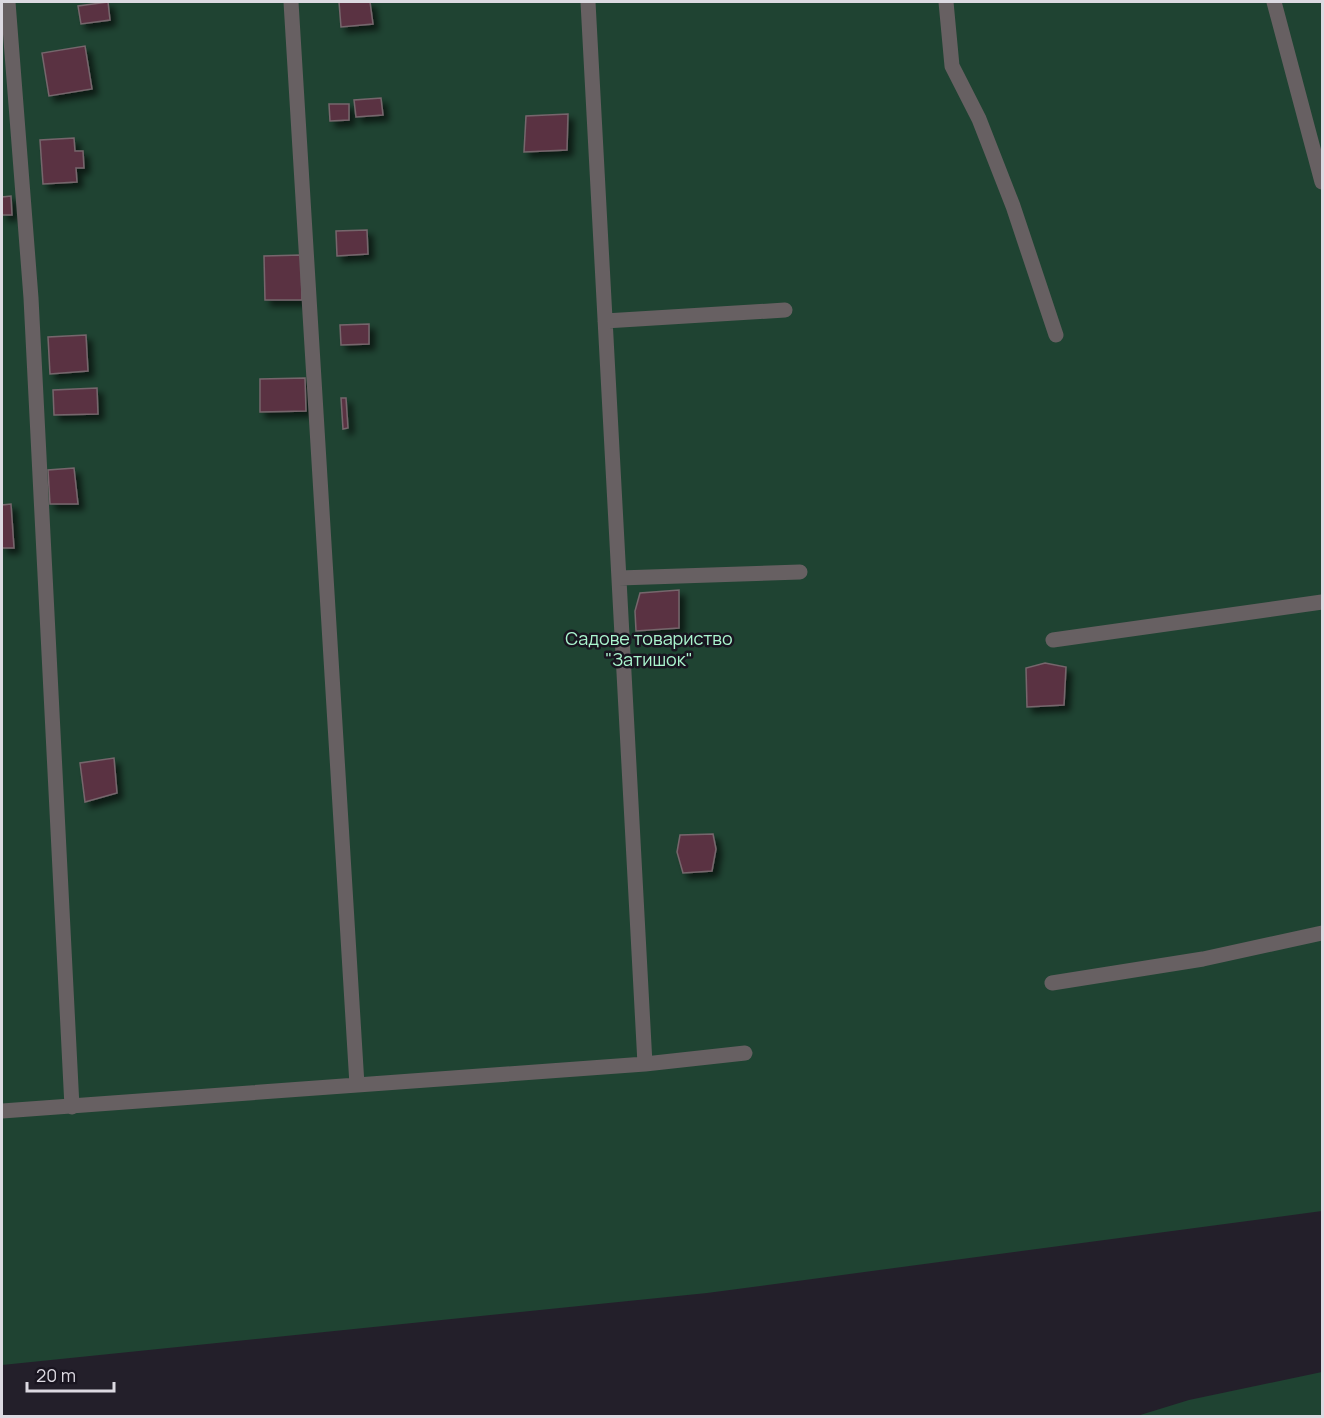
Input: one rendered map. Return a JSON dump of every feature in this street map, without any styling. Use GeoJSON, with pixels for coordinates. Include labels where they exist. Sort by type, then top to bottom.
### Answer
{"type":"FeatureCollection","features":[{"type":"Feature","properties":{"kind":"lane"},"geometry":{"type":"LineString","coordinates":[[8,2],[32,298],[72,1107]]}},
{"type":"Feature","properties":{"kind":"lane"},"geometry":{"type":"LineString","coordinates":[[291,2],[357,1085]]}},
{"type":"Feature","properties":{"kind":"lane"},"geometry":{"type":"LineString","coordinates":[[588,2],[645,1064]]}},
{"type":"Feature","properties":{"kind":"lane"},"geometry":{"type":"LineString","coordinates":[[946,2],[952,66],[980,119],[1013,206],[1056,335]]}},
{"type":"Feature","properties":{"kind":"lane"},"geometry":{"type":"LineString","coordinates":[[1274,2],[1323,182]]}},
{"type":"Feature","properties":{"kind":"lane"},"geometry":{"type":"LineString","coordinates":[[605,321],[785,310]]}},
{"type":"Feature","properties":{"kind":"lane"},"geometry":{"type":"LineString","coordinates":[[619,578],[800,572]]}},
{"type":"Feature","properties":{"kind":"lane"},"geometry":{"type":"LineString","coordinates":[[1053,640],[1323,603]]}},
{"type":"Feature","properties":{"kind":"lane"},"geometry":{"type":"LineString","coordinates":[[1052,982],[1203,959],[1323,933]]}},
{"type":"Feature","properties":{"kind":"lane"},"geometry":{"type":"LineString","coordinates":[[2,1112],[645,1064],[745,1053]]}},
{"type":"Feature","properties":{"kind":"green space","name":"Садове товариство \"Затишок\""},"geometry":{"type":"Polygon","coordinates":[[[2,2],[1322,2],[1322,1211],[707,1293],[2,1365],[2,2]]]}},
{"type":"Feature","properties":{"kind":"green space"},"geometry":{"type":"Polygon","coordinates":[[[1322,1372],[1322,1416],[1137,1416],[1189,1400],[1322,1372]]]}},
{"type":"Feature","properties":{"kind":"building"},"geometry":{"type":"Polygon","coordinates":[[[108,2],[110,20],[81,24],[78,6],[108,2]]]}},
{"type":"Feature","properties":{"kind":"building"},"geometry":{"type":"Polygon","coordinates":[[[339,2],[370,2],[373,24],[341,27],[339,2]]]}},
{"type":"Feature","properties":{"kind":"building"},"geometry":{"type":"Polygon","coordinates":[[[85,46],[92,89],[49,96],[42,53],[85,46]]]}},
{"type":"Feature","properties":{"kind":"building"},"geometry":{"type":"Polygon","coordinates":[[[381,98],[383,115],[356,117],[354,100],[381,98]]]}},
{"type":"Feature","properties":{"kind":"building"},"geometry":{"type":"Polygon","coordinates":[[[329,104],[349,104],[349,120],[330,121],[329,104]]]}},
{"type":"Feature","properties":{"kind":"building"},"geometry":{"type":"Polygon","coordinates":[[[568,114],[567,150],[524,152],[526,116],[568,114]]]}},
{"type":"Feature","properties":{"kind":"building"},"geometry":{"type":"Polygon","coordinates":[[[74,138],[75,151],[83,151],[84,168],[76,168],[77,182],[43,184],[40,140],[74,138]]]}},
{"type":"Feature","properties":{"kind":"building"},"geometry":{"type":"Polygon","coordinates":[[[11,196],[12,215],[2,215],[2,197],[11,196]]]}},
{"type":"Feature","properties":{"kind":"building"},"geometry":{"type":"Polygon","coordinates":[[[367,230],[368,254],[337,256],[336,231],[367,230]]]}},
{"type":"Feature","properties":{"kind":"building"},"geometry":{"type":"Polygon","coordinates":[[[301,255],[302,300],[265,300],[264,256],[301,255]]]}},
{"type":"Feature","properties":{"kind":"building"},"geometry":{"type":"Polygon","coordinates":[[[369,324],[369,344],[341,345],[340,325],[369,324]]]}},
{"type":"Feature","properties":{"kind":"building"},"geometry":{"type":"Polygon","coordinates":[[[86,335],[88,371],[50,374],[48,337],[86,335]]]}},
{"type":"Feature","properties":{"kind":"building"},"geometry":{"type":"Polygon","coordinates":[[[305,378],[306,411],[260,412],[260,379],[305,378]]]}},
{"type":"Feature","properties":{"kind":"building"},"geometry":{"type":"Polygon","coordinates":[[[97,388],[98,414],[54,415],[53,390],[97,388]]]}},
{"type":"Feature","properties":{"kind":"building"},"geometry":{"type":"Polygon","coordinates":[[[341,398],[346,398],[348,428],[343,429],[341,398]]]}},
{"type":"Feature","properties":{"kind":"building"},"geometry":{"type":"Polygon","coordinates":[[[74,468],[78,504],[50,504],[48,470],[74,468]]]}},
{"type":"Feature","properties":{"kind":"building"},"geometry":{"type":"Polygon","coordinates":[[[11,504],[14,548],[2,548],[2,505],[11,504]]]}},
{"type":"Feature","properties":{"kind":"building"},"geometry":{"type":"Polygon","coordinates":[[[679,590],[679,628],[636,631],[635,611],[640,593],[679,590]]]}},
{"type":"Feature","properties":{"kind":"building"},"geometry":{"type":"Polygon","coordinates":[[[1045,663],[1066,667],[1064,705],[1027,707],[1026,668],[1045,663]]]}},
{"type":"Feature","properties":{"kind":"building"},"geometry":{"type":"Polygon","coordinates":[[[114,758],[117,793],[85,802],[80,763],[114,758]]]}},
{"type":"Feature","properties":{"kind":"building"},"geometry":{"type":"Polygon","coordinates":[[[713,834],[716,849],[712,871],[683,873],[677,852],[680,835],[713,834]]]}}]}
